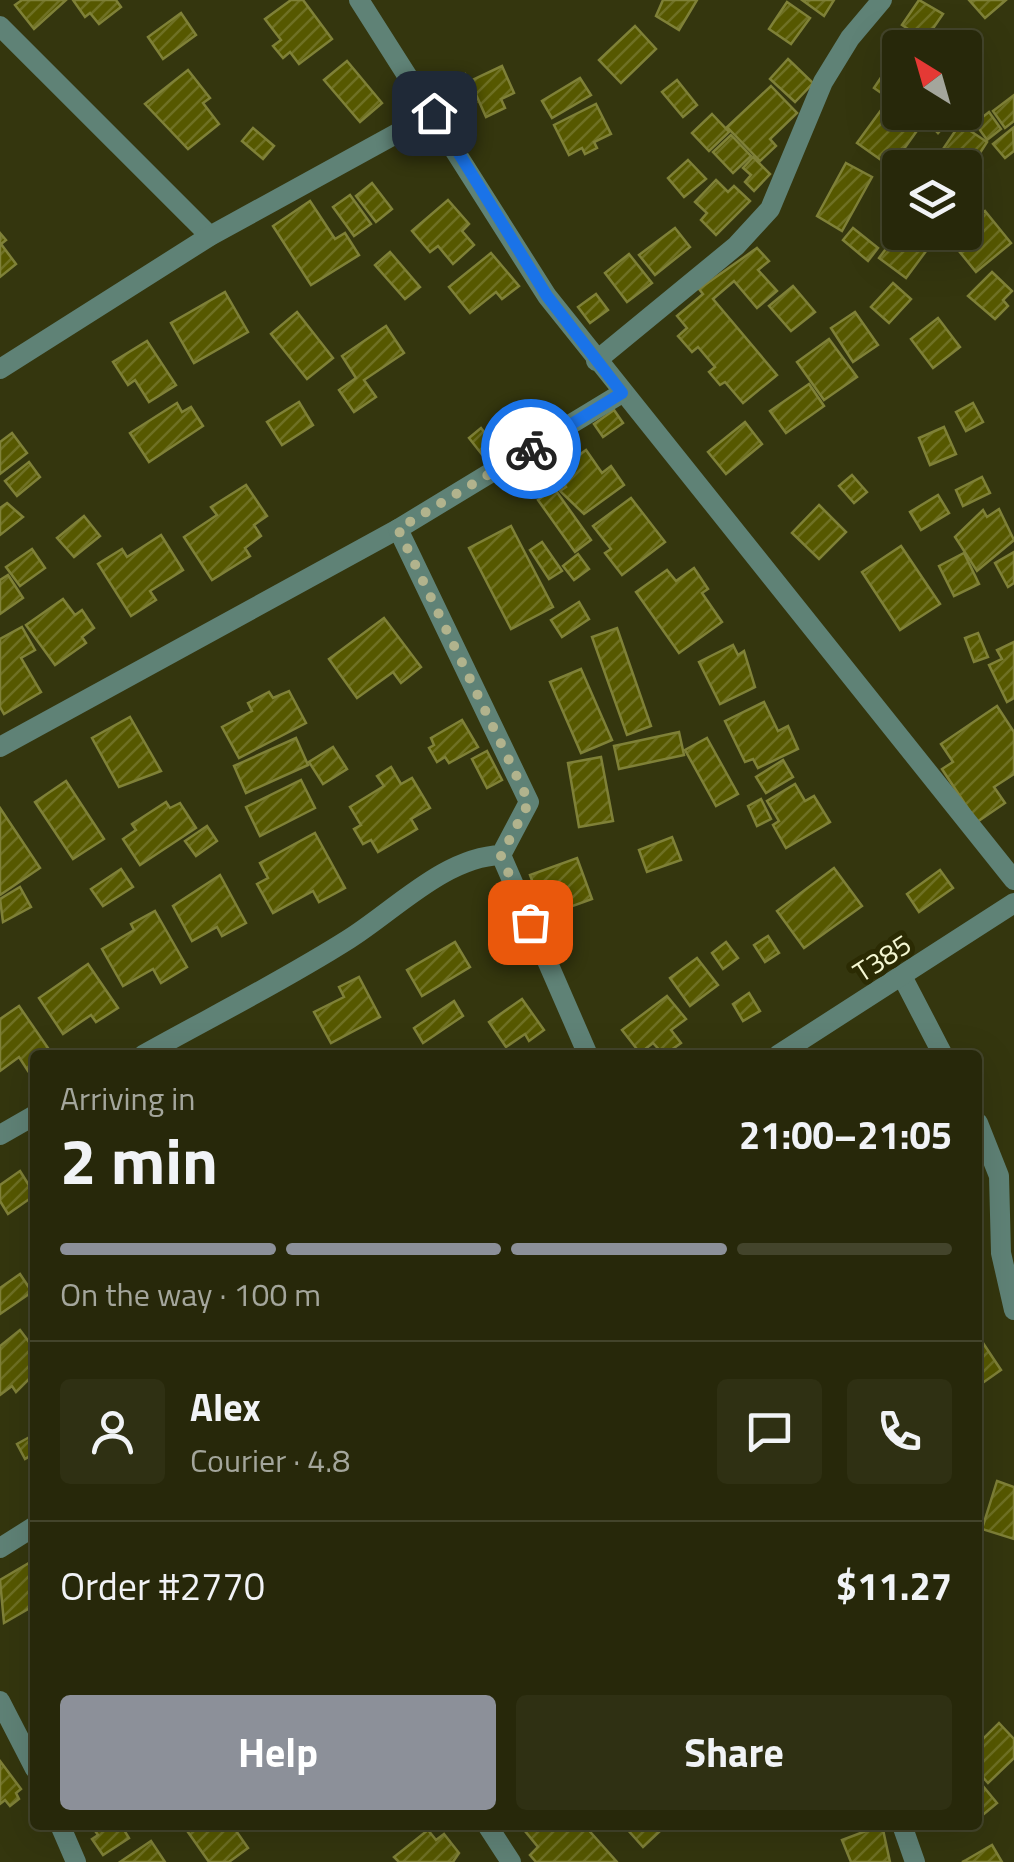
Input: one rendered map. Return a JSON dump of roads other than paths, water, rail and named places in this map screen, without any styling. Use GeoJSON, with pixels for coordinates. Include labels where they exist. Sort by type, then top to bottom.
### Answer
{"type":"FeatureCollection","features":[{"type":"Feature","properties":{"kind":"street"},"geometry":{"type":"LineString","coordinates":[[359,0],[547,296],[1014,880]]}},
{"type":"Feature","properties":{"kind":"street"},"geometry":{"type":"LineString","coordinates":[[596,361],[736,246],[770,209],[823,82],[850,38],[882,0]]}},
{"type":"Feature","properties":{"kind":"street"},"geometry":{"type":"LineString","coordinates":[[0,26],[210,236]]}},
{"type":"Feature","properties":{"kind":"street"},"geometry":{"type":"LineString","coordinates":[[0,369],[210,236],[434,113]]}},
{"type":"Feature","properties":{"kind":"street"},"geometry":{"type":"LineString","coordinates":[[0,748],[398,529],[622,393]]}},
{"type":"Feature","properties":{"kind":"street"},"geometry":{"type":"LineString","coordinates":[[398,529],[529,802],[501,856]]}},
{"type":"Feature","properties":{"kind":"street"},"geometry":{"type":"LineString","coordinates":[[152,1050],[348,940],[449,872],[479,856],[501,856]]}},
{"type":"Feature","properties":{"kind":"street"},"geometry":{"type":"LineString","coordinates":[[501,856],[586,1050]]}},
{"type":"Feature","properties":{"kind":"street","name":"T385"},"geometry":{"type":"LineString","coordinates":[[786,1050],[1014,903]]}},
{"type":"Feature","properties":{"kind":"street"},"geometry":{"type":"LineString","coordinates":[[903,978],[940,1050]]}},
{"type":"Feature","properties":{"kind":"street"},"geometry":{"type":"LineString","coordinates":[[0,1135],[30,1119]]}},
{"type":"Feature","properties":{"kind":"street"},"geometry":{"type":"LineString","coordinates":[[982,1133],[999,1176],[1001,1253],[1014,1310]]}},
{"type":"Feature","properties":{"kind":"street"},"geometry":{"type":"LineString","coordinates":[[0,1548],[30,1529]]}},
{"type":"Feature","properties":{"kind":"street"},"geometry":{"type":"LineString","coordinates":[[0,1701],[30,1759]]}},
{"type":"Feature","properties":{"kind":"street"},"geometry":{"type":"LineString","coordinates":[[62,1830],[76,1862]]}},
{"type":"Feature","properties":{"kind":"street"},"geometry":{"type":"LineString","coordinates":[[490,1830],[512,1862]]}},
{"type":"Feature","properties":{"kind":"street"},"geometry":{"type":"LineString","coordinates":[[904,1830],[915,1862]]}}]}
